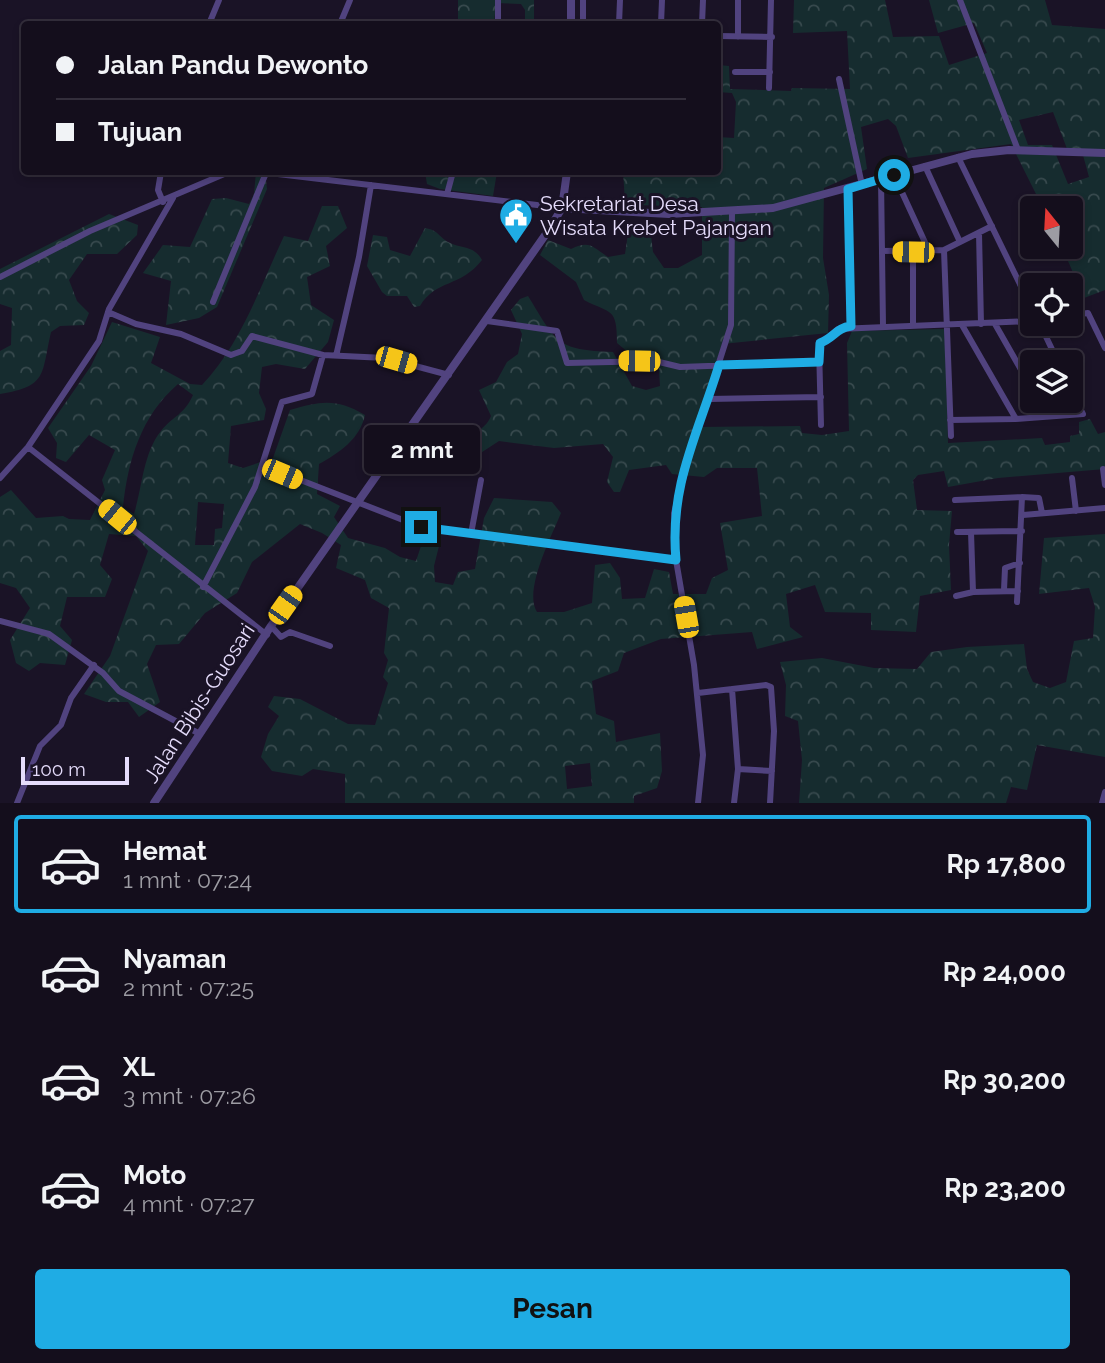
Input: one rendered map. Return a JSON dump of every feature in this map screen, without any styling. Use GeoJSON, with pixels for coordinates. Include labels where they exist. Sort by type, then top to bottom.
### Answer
{"type":"FeatureCollection","features":[{"type":"Feature","properties":{"kind":"street"},"geometry":{"type":"LineString","coordinates":[[210,21],[219,0]]}},
{"type":"Feature","properties":{"kind":"street"},"geometry":{"type":"LineString","coordinates":[[341,21],[350,0]]}},
{"type":"Feature","properties":{"kind":"street"},"geometry":{"type":"LineString","coordinates":[[498,0],[498,21]]}},
{"type":"Feature","properties":{"kind":"street"},"geometry":{"type":"LineString","coordinates":[[571,0],[571,21]]}},
{"type":"Feature","properties":{"kind":"street"},"geometry":{"type":"LineString","coordinates":[[583,0],[583,21]]}},
{"type":"Feature","properties":{"kind":"street"},"geometry":{"type":"LineString","coordinates":[[619,21],[620,0]]}},
{"type":"Feature","properties":{"kind":"street"},"geometry":{"type":"LineString","coordinates":[[661,21],[662,0]]}},
{"type":"Feature","properties":{"kind":"street"},"geometry":{"type":"LineString","coordinates":[[702,21],[703,0]]}},
{"type":"Feature","properties":{"kind":"street"},"geometry":{"type":"LineString","coordinates":[[738,0],[738,37]]}},
{"type":"Feature","properties":{"kind":"street"},"geometry":{"type":"LineString","coordinates":[[769,88],[771,0]]}},
{"type":"Feature","properties":{"kind":"street"},"geometry":{"type":"LineString","coordinates":[[960,0],[1018,150]]}},
{"type":"Feature","properties":{"kind":"street"},"geometry":{"type":"LineString","coordinates":[[721,36],[772,37]]}},
{"type":"Feature","properties":{"kind":"street"},"geometry":{"type":"LineString","coordinates":[[735,72],[770,72]]}},
{"type":"Feature","properties":{"kind":"street"},"geometry":{"type":"LineString","coordinates":[[839,79],[862,185]]}},
{"type":"Feature","properties":{"kind":"street"},"geometry":{"type":"LineString","coordinates":[[291,175],[562,208],[648,214],[732,212],[774,208],[958,157],[1018,150],[1105,153]]}},
{"type":"Feature","properties":{"kind":"street"},"geometry":{"type":"LineString","coordinates":[[958,157],[1020,284]]}},
{"type":"Feature","properties":{"kind":"street"},"geometry":{"type":"LineString","coordinates":[[925,166],[960,242]]}},
{"type":"Feature","properties":{"kind":"street"},"geometry":{"type":"LineString","coordinates":[[161,175],[158,191],[163,202]]}},
{"type":"Feature","properties":{"kind":"street"},"geometry":{"type":"LineString","coordinates":[[0,277],[90,231],[223,175]]}},
{"type":"Feature","properties":{"kind":"street"},"geometry":{"type":"LineString","coordinates":[[213,302],[263,175]]}},
{"type":"Feature","properties":{"kind":"street"},"geometry":{"type":"LineString","coordinates":[[447,194],[452,175]]}},
{"type":"Feature","properties":{"kind":"street"},"geometry":{"type":"LineString","coordinates":[[562,208],[567,175]]}},
{"type":"Feature","properties":{"kind":"street"},"geometry":{"type":"LineString","coordinates":[[894,175],[929,251]]}},
{"type":"Feature","properties":{"kind":"street"},"geometry":{"type":"LineString","coordinates":[[881,178],[883,326]]}},
{"type":"Feature","properties":{"kind":"street"},"geometry":{"type":"LineString","coordinates":[[336,356],[359,257],[371,185]]}},
{"type":"Feature","properties":{"kind":"street"},"geometry":{"type":"LineString","coordinates":[[848,189],[851,326]]}},
{"type":"Feature","properties":{"kind":"street"},"geometry":{"type":"LineString","coordinates":[[0,478],[3,469],[28,447],[99,341],[108,312],[173,198]]}},
{"type":"Feature","properties":{"kind":"street","name":"Jalan Bibis-Guosari"},"geometry":{"type":"LineString","coordinates":[[154,803],[271,626],[487,321],[562,208]]}},
{"type":"Feature","properties":{"kind":"street"},"geometry":{"type":"LineString","coordinates":[[698,803],[703,755],[698,694],[676,560],[674,522],[677,496],[732,317],[732,212]]}},
{"type":"Feature","properties":{"kind":"street"},"geometry":{"type":"LineString","coordinates":[[882,251],[944,250],[992,226]]}},
{"type":"Feature","properties":{"kind":"street"},"geometry":{"type":"LineString","coordinates":[[979,233],[981,324]]}},
{"type":"Feature","properties":{"kind":"street"},"geometry":{"type":"LineString","coordinates":[[944,250],[949,325],[951,436]]}},
{"type":"Feature","properties":{"kind":"street"},"geometry":{"type":"LineString","coordinates":[[912,325],[913,252]]}},
{"type":"Feature","properties":{"kind":"street"},"geometry":{"type":"LineString","coordinates":[[108,312],[136,324],[181,334],[231,355],[240,353],[252,336],[323,355],[386,358],[449,375]]}},
{"type":"Feature","properties":{"kind":"street"},"geometry":{"type":"LineString","coordinates":[[1083,314],[1088,313],[1105,348]]}},
{"type":"Feature","properties":{"kind":"street"},"geometry":{"type":"LineString","coordinates":[[487,321],[557,331],[567,363],[655,361],[674,367],[819,362]]}},
{"type":"Feature","properties":{"kind":"street"},"geometry":{"type":"LineString","coordinates":[[821,425],[820,343],[830,339],[838,329],[851,326],[1020,322]]}},
{"type":"Feature","properties":{"kind":"street"},"geometry":{"type":"LineString","coordinates":[[995,324],[1020,368]]}},
{"type":"Feature","properties":{"kind":"street"},"geometry":{"type":"LineString","coordinates":[[962,325],[1016,419]]}},
{"type":"Feature","properties":{"kind":"street"},"geometry":{"type":"LineString","coordinates":[[203,587],[255,487],[282,402],[312,394],[323,355]]}},
{"type":"Feature","properties":{"kind":"street"},"geometry":{"type":"LineString","coordinates":[[709,399],[821,397]]}},
{"type":"Feature","properties":{"kind":"street"},"geometry":{"type":"LineString","coordinates":[[950,420],[1016,419],[1082,413]]}},
{"type":"Feature","properties":{"kind":"street"},"geometry":{"type":"LineString","coordinates":[[28,447],[267,635]]}},
{"type":"Feature","properties":{"kind":"street"},"geometry":{"type":"LineString","coordinates":[[262,465],[421,527],[676,560]]}},
{"type":"Feature","properties":{"kind":"street"},"geometry":{"type":"LineString","coordinates":[[1105,474],[1102,469],[1105,485]]}},
{"type":"Feature","properties":{"kind":"street"},"geometry":{"type":"LineString","coordinates":[[1072,478],[1076,511]]}},
{"type":"Feature","properties":{"kind":"street"},"geometry":{"type":"LineString","coordinates":[[471,534],[481,480]]}},
{"type":"Feature","properties":{"kind":"street"},"geometry":{"type":"LineString","coordinates":[[1017,602],[1022,497]]}},
{"type":"Feature","properties":{"kind":"street"},"geometry":{"type":"LineString","coordinates":[[955,500],[1039,498],[1042,513]]}},
{"type":"Feature","properties":{"kind":"street"},"geometry":{"type":"LineString","coordinates":[[1023,515],[1105,508]]}},
{"type":"Feature","properties":{"kind":"street"},"geometry":{"type":"LineString","coordinates":[[957,532],[1022,531]]}},
{"type":"Feature","properties":{"kind":"street"},"geometry":{"type":"LineString","coordinates":[[971,532],[973,592]]}},
{"type":"Feature","properties":{"kind":"street"},"geometry":{"type":"LineString","coordinates":[[1004,590],[1005,568],[1020,563]]}},
{"type":"Feature","properties":{"kind":"street"},"geometry":{"type":"LineString","coordinates":[[956,596],[973,592],[1018,591]]}},
{"type":"Feature","properties":{"kind":"street"},"geometry":{"type":"LineString","coordinates":[[0,621],[49,634],[94,665],[119,691],[200,734]]}},
{"type":"Feature","properties":{"kind":"street"},"geometry":{"type":"LineString","coordinates":[[271,626],[281,637],[290,632],[330,646]]}},
{"type":"Feature","properties":{"kind":"street"},"geometry":{"type":"LineString","coordinates":[[17,803],[40,746],[61,725],[72,698],[94,665]]}},
{"type":"Feature","properties":{"kind":"street"},"geometry":{"type":"LineString","coordinates":[[698,694],[766,685],[772,690],[770,803]]}},
{"type":"Feature","properties":{"kind":"street"},"geometry":{"type":"LineString","coordinates":[[732,689],[738,769],[734,803]]}},
{"type":"Feature","properties":{"kind":"street"},"geometry":{"type":"LineString","coordinates":[[738,769],[772,771]]}},
{"type":"Feature","properties":{"kind":"street"},"geometry":{"type":"LineString","coordinates":[[1102,803],[1105,792]]}},
{"type":"Feature","properties":{"kind":"green space"},"geometry":{"type":"Polygon","coordinates":[[[458,0],[534,0],[534,20],[525,21],[525,10],[521,4],[496,3],[494,21],[458,21],[458,0]]]}},
{"type":"Feature","properties":{"kind":"green space"},"geometry":{"type":"Polygon","coordinates":[[[794,0],[885,0],[893,37],[939,36],[949,65],[987,53],[974,23],[938,33],[929,0],[1045,0],[1052,25],[1105,29],[1105,290],[1084,298],[1083,273],[1073,273],[1067,259],[1083,259],[1083,196],[1037,196],[1011,144],[908,158],[896,126],[888,119],[861,127],[867,169],[824,188],[823,258],[829,295],[828,333],[722,344],[696,425],[800,426],[802,433],[822,435],[849,431],[847,343],[852,331],[945,329],[948,443],[1042,438],[1045,445],[1070,442],[1070,436],[1079,434],[1079,422],[1090,419],[1098,434],[1105,432],[1105,469],[998,478],[948,487],[944,471],[918,475],[913,480],[917,510],[952,511],[949,545],[951,590],[920,596],[916,632],[871,630],[871,613],[825,612],[815,585],[786,594],[790,627],[803,637],[757,649],[752,632],[661,639],[624,653],[618,671],[592,681],[596,714],[614,721],[616,742],[660,733],[662,771],[657,788],[634,796],[634,803],[345,803],[345,774],[313,769],[302,776],[272,771],[261,757],[268,734],[279,716],[268,707],[274,696],[300,699],[348,724],[375,725],[388,683],[383,677],[388,660],[384,653],[389,608],[371,598],[365,580],[336,568],[341,545],[300,524],[252,562],[237,593],[205,613],[179,644],[156,645],[147,664],[160,702],[139,717],[128,702],[106,702],[84,694],[110,656],[148,551],[136,536],[109,534],[100,565],[112,579],[105,597],[67,597],[60,626],[72,640],[65,665],[40,663],[29,671],[16,663],[10,640],[30,608],[16,588],[0,583],[0,497],[11,490],[36,518],[63,516],[90,520],[105,490],[102,480],[115,450],[89,435],[66,462],[56,458],[57,443],[48,428],[91,366],[112,322],[160,337],[151,363],[190,384],[202,385],[216,369],[239,333],[284,236],[308,241],[322,206],[338,206],[347,228],[326,246],[330,266],[307,277],[311,305],[334,320],[328,342],[305,369],[276,364],[262,367],[259,393],[266,409],[264,420],[231,426],[228,463],[243,468],[273,458],[290,410],[320,403],[345,406],[365,415],[354,438],[319,464],[317,494],[340,506],[334,517],[348,538],[385,548],[400,557],[416,561],[423,540],[439,546],[434,566],[435,582],[453,585],[458,572],[475,569],[484,518],[494,498],[552,502],[561,513],[536,577],[534,603],[537,612],[564,612],[592,603],[595,565],[610,563],[620,578],[622,599],[645,598],[654,569],[669,572],[673,594],[706,594],[712,578],[728,570],[720,523],[762,516],[757,468],[717,468],[704,477],[672,474],[666,465],[629,470],[620,492],[614,492],[607,482],[613,457],[603,444],[554,448],[499,441],[476,456],[465,450],[467,443],[485,426],[491,416],[479,390],[496,382],[507,362],[518,354],[522,334],[511,310],[520,299],[528,296],[560,341],[580,349],[613,352],[632,386],[646,390],[660,386],[658,352],[629,353],[617,343],[616,323],[611,313],[584,300],[576,282],[540,255],[548,240],[571,249],[583,245],[591,246],[608,257],[625,254],[629,227],[650,227],[653,252],[664,268],[678,268],[702,255],[702,207],[637,205],[625,201],[623,175],[721,175],[721,137],[734,138],[736,102],[732,93],[721,92],[721,65],[729,66],[730,89],[850,89],[847,31],[793,33],[794,0]],[[1053,112],[1019,120],[1028,145],[1052,145],[1068,184],[1089,177],[1083,155],[1069,154],[1053,112]],[[178,384],[154,410],[138,440],[128,472],[123,507],[134,514],[150,450],[161,431],[186,407],[193,395],[178,384]],[[198,502],[195,545],[214,545],[215,529],[222,528],[224,504],[198,502]],[[590,763],[565,766],[567,789],[592,786],[590,763]]]}},
{"type":"Feature","properties":{"kind":"green space"},"geometry":{"type":"Polygon","coordinates":[[[256,175],[265,175],[267,189],[217,307],[199,318],[166,325],[171,281],[143,273],[163,245],[190,247],[212,199],[226,198],[249,204],[254,194],[256,175]]]}},
{"type":"Feature","properties":{"kind":"green space"},"geometry":{"type":"Polygon","coordinates":[[[426,175],[496,175],[493,196],[440,189],[427,184],[426,175]]]}},
{"type":"Feature","properties":{"kind":"green space"},"geometry":{"type":"Polygon","coordinates":[[[109,214],[138,225],[137,235],[117,254],[87,254],[69,280],[77,301],[89,313],[84,325],[60,326],[51,332],[40,376],[27,387],[0,394],[0,351],[11,345],[12,308],[0,304],[0,269],[109,214]]]}},
{"type":"Feature","properties":{"kind":"green space"},"geometry":{"type":"Polygon","coordinates":[[[425,228],[448,242],[475,252],[482,260],[474,269],[433,291],[420,306],[414,307],[407,296],[387,296],[382,292],[367,266],[373,235],[387,237],[390,250],[410,256],[425,228]]]}},
{"type":"Feature","properties":{"kind":"green space"},"geometry":{"type":"Polygon","coordinates":[[[1105,534],[1105,757],[1037,745],[1027,790],[1011,787],[1006,803],[799,803],[802,760],[798,721],[785,716],[786,685],[780,662],[822,658],[874,668],[917,669],[931,652],[1024,644],[1027,669],[1033,682],[1050,688],[1066,682],[1074,641],[1093,638],[1095,607],[1089,588],[1039,594],[1044,538],[1105,534]]]}},
{"type":"Feature","properties":{"kind":"place","name":"Sekretariat Desa Wisata Krebet Pajangan"},"geometry":{"type":"Point","coordinates":[516,245]}},
{"type":"Feature","properties":{"kind":"route"},"geometry":{"type":"LineString","coordinates":[[421,527],[676,560],[674,513],[677,496],[719,365],[819,362],[820,343],[830,339],[836,330],[851,326],[848,189],[894,175]]}}]}
